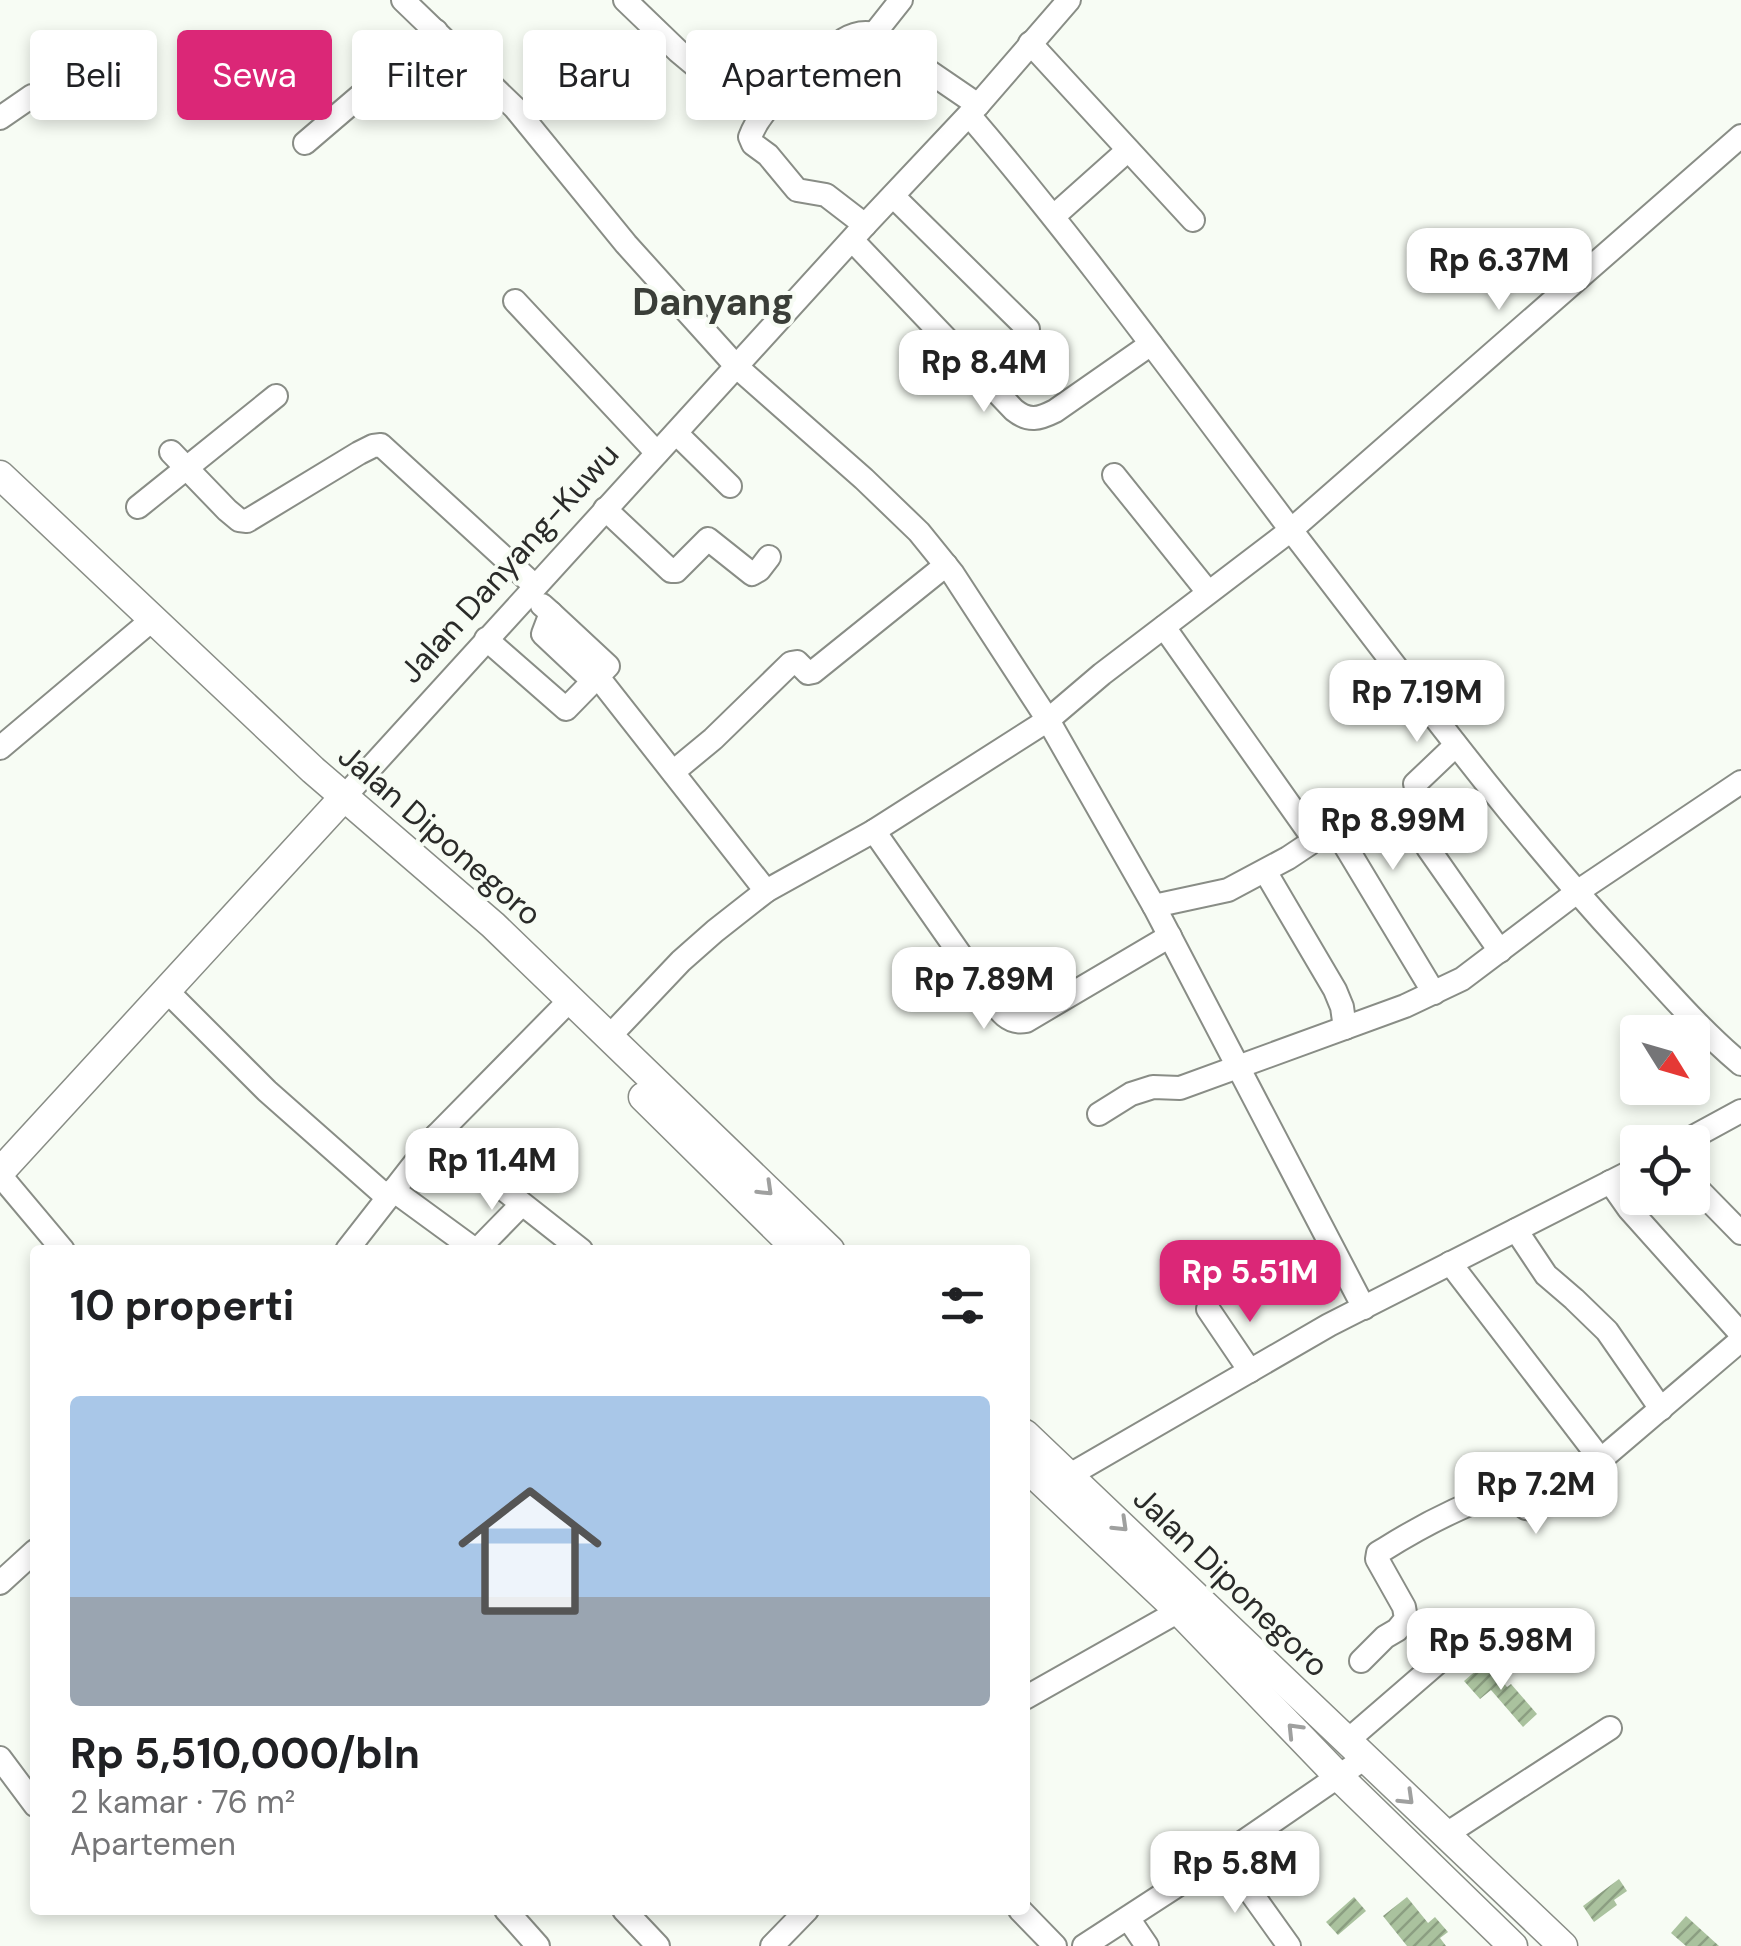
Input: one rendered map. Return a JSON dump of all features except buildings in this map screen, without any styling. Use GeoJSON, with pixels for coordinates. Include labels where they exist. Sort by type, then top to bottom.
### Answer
{"type":"FeatureCollection","features":[{"type":"Feature","properties":{"kind":"main road","name":"Jalan Diponegoro"},"geometry":{"type":"LineString","coordinates":[[0,475],[148,625]]}},
{"type":"Feature","properties":{"kind":"main road","name":"Jalan Diponegoro"},"geometry":{"type":"LineString","coordinates":[[0,497],[148,625],[340,803],[492,925],[564,1006],[793,1245]]}},
{"type":"Feature","properties":{"kind":"main road","name":"Jalan Danyang-Kuwu"},"geometry":{"type":"LineString","coordinates":[[0,1174],[340,803]]}},
{"type":"Feature","properties":{"kind":"main road","name":"Jalan Diponegoro"},"geometry":{"type":"LineString","coordinates":[[564,1006],[608,1038],[825,1245]]}},
{"type":"Feature","properties":{"kind":"main road","name":"Jalan Diponegoro"},"geometry":{"type":"LineString","coordinates":[[1030,1441],[1059,1482],[1179,1611],[1338,1776],[1510,1945]]}},
{"type":"Feature","properties":{"kind":"main road","name":"Jalan Diponegoro"},"geometry":{"type":"LineString","coordinates":[[1030,1468],[1059,1482],[1356,1749],[1563,1946]]}},
{"type":"Feature","properties":{"kind":"street"},"geometry":{"type":"LineString","coordinates":[[625,0],[686,56]]}},
{"type":"Feature","properties":{"kind":"street"},"geometry":{"type":"LineString","coordinates":[[877,30],[902,0]]}},
{"type":"Feature","properties":{"kind":"street","name":"Jalan Danyang-Kuwu"},"geometry":{"type":"LineString","coordinates":[[340,803],[974,110],[1065,1]]}},
{"type":"Feature","properties":{"kind":"street"},"geometry":{"type":"LineString","coordinates":[[414,3],[435,30]]}},
{"type":"Feature","properties":{"kind":"street"},"geometry":{"type":"LineString","coordinates":[[1030,43],[1193,220]]}},
{"type":"Feature","properties":{"kind":"street"},"geometry":{"type":"LineString","coordinates":[[937,82],[974,110],[1456,745],[1577,892],[1684,1010],[1741,1064]]}},
{"type":"Feature","properties":{"kind":"street"},"geometry":{"type":"LineString","coordinates":[[503,96],[626,244],[737,367],[878,492],[946,565],[1048,720],[1154,906],[1364,1308]]}},
{"type":"Feature","properties":{"kind":"street"},"geometry":{"type":"LineString","coordinates":[[0,118],[30,97]]}},
{"type":"Feature","properties":{"kind":"street"},"geometry":{"type":"LineString","coordinates":[[305,143],[352,103]]}},
{"type":"Feature","properties":{"kind":"street"},"geometry":{"type":"LineString","coordinates":[[760,120],[750,137],[753,144],[768,154],[796,190],[826,195],[1014,410],[1028,418],[1043,417],[1150,344]]}},
{"type":"Feature","properties":{"kind":"street"},"geometry":{"type":"LineString","coordinates":[[608,1038],[681,962],[766,891],[874,831],[1048,720],[1291,530],[1741,136]]}},
{"type":"Feature","properties":{"kind":"street"},"geometry":{"type":"LineString","coordinates":[[1054,216],[1128,150]]}},
{"type":"Feature","properties":{"kind":"street"},"geometry":{"type":"LineString","coordinates":[[893,196],[1028,330]]}},
{"type":"Feature","properties":{"kind":"street"},"geometry":{"type":"LineString","coordinates":[[515,301],[657,453]]}},
{"type":"Feature","properties":{"kind":"street"},"geometry":{"type":"LineString","coordinates":[[138,507],[179,460],[276,396]]}},
{"type":"Feature","properties":{"kind":"street"},"geometry":{"type":"LineString","coordinates":[[676,433],[730,486]]}},
{"type":"Feature","properties":{"kind":"street"},"geometry":{"type":"LineString","coordinates":[[179,460],[227,510],[247,521],[359,453],[381,445],[532,589],[552,613],[543,634],[604,670],[673,772],[766,891]]}},
{"type":"Feature","properties":{"kind":"street"},"geometry":{"type":"LineString","coordinates":[[1114,475],[1208,592]]}},
{"type":"Feature","properties":{"kind":"street"},"geometry":{"type":"LineString","coordinates":[[605,510],[670,572],[676,571],[708,539],[752,574],[770,558]]}},
{"type":"Feature","properties":{"kind":"street"},"geometry":{"type":"LineString","coordinates":[[673,772],[713,740],[791,663],[797,662],[808,673],[813,672],[946,565]]}},
{"type":"Feature","properties":{"kind":"street"},"geometry":{"type":"LineString","coordinates":[[0,748],[148,625]]}},
{"type":"Feature","properties":{"kind":"street"},"geometry":{"type":"LineString","coordinates":[[1164,627],[1313,838]]}},
{"type":"Feature","properties":{"kind":"street"},"geometry":{"type":"LineString","coordinates":[[486,639],[566,708],[604,670]]}},
{"type":"Feature","properties":{"kind":"street"},"geometry":{"type":"LineString","coordinates":[[1415,784],[1456,745]]}},
{"type":"Feature","properties":{"kind":"street"},"geometry":{"type":"LineString","coordinates":[[1099,1114],[1131,1094],[1152,1087],[1180,1088],[1434,993],[1462,978],[1577,892],[1741,782]]}},
{"type":"Feature","properties":{"kind":"street"},"geometry":{"type":"LineString","coordinates":[[1154,906],[1228,890],[1265,871],[1313,838],[1359,821]]}},
{"type":"Feature","properties":{"kind":"street"},"geometry":{"type":"LineString","coordinates":[[874,831],[1002,1014],[1013,1022],[1026,1021],[1170,936]]}},
{"type":"Feature","properties":{"kind":"street"},"geometry":{"type":"LineString","coordinates":[[1337,832],[1434,993]]}},
{"type":"Feature","properties":{"kind":"street"},"geometry":{"type":"LineString","coordinates":[[1428,848],[1500,951]]}},
{"type":"Feature","properties":{"kind":"street"},"geometry":{"type":"LineString","coordinates":[[1265,871],[1335,990],[1346,1028]]}},
{"type":"Feature","properties":{"kind":"street"},"geometry":{"type":"LineString","coordinates":[[168,991],[266,1091],[390,1194],[467,1245]]}},
{"type":"Feature","properties":{"kind":"street"},"geometry":{"type":"LineString","coordinates":[[353,1245],[436,1136],[564,1006]]}},
{"type":"Feature","properties":{"kind":"street"},"geometry":{"type":"LineString","coordinates":[[1710,1128],[1741,1111]]}},
{"type":"Feature","properties":{"kind":"street"},"geometry":{"type":"LineString","coordinates":[[436,1136],[574,1245]]}},
{"type":"Feature","properties":{"kind":"street"},"geometry":{"type":"LineString","coordinates":[[0,1174],[59,1245]]}},
{"type":"Feature","properties":{"kind":"street"},"geometry":{"type":"LineString","coordinates":[[1059,1482],[1364,1308],[1620,1177]]}},
{"type":"Feature","properties":{"kind":"street"},"geometry":{"type":"LineString","coordinates":[[1361,1661],[1406,1619],[1404,1608],[1377,1560],[1378,1553],[1440,1517],[1502,1491],[1526,1508],[1536,1510],[1662,1410],[1741,1337],[1610,1182]]}},
{"type":"Feature","properties":{"kind":"street"},"geometry":{"type":"LineString","coordinates":[[1710,1201],[1741,1233]]}},
{"type":"Feature","properties":{"kind":"street"},"geometry":{"type":"LineString","coordinates":[[482,1245],[522,1204]]}},
{"type":"Feature","properties":{"kind":"street"},"geometry":{"type":"LineString","coordinates":[[1516,1230],[1546,1275],[1607,1331],[1662,1410]]}},
{"type":"Feature","properties":{"kind":"street"},"geometry":{"type":"LineString","coordinates":[[1450,1264],[1601,1460]]}},
{"type":"Feature","properties":{"kind":"street"},"geometry":{"type":"LineString","coordinates":[[1208,1309],[1250,1371]]}},
{"type":"Feature","properties":{"kind":"street"},"geometry":{"type":"LineString","coordinates":[[3,1575],[30,1555]]}},
{"type":"Feature","properties":{"kind":"street"},"geometry":{"type":"LineString","coordinates":[[1030,1695],[1179,1611]]}},
{"type":"Feature","properties":{"kind":"street"},"geometry":{"type":"LineString","coordinates":[[1084,1946],[1338,1776],[1356,1749],[1465,1639]]}},
{"type":"Feature","properties":{"kind":"street"},"geometry":{"type":"LineString","coordinates":[[1445,1835],[1610,1728]]}},
{"type":"Feature","properties":{"kind":"street"},"geometry":{"type":"LineString","coordinates":[[0,1758],[30,1798]]}},
{"type":"Feature","properties":{"kind":"street"},"geometry":{"type":"LineString","coordinates":[[1224,1855],[1289,1946]]}},
{"type":"Feature","properties":{"kind":"street"},"geometry":{"type":"LineString","coordinates":[[510,1915],[538,1946]]}},
{"type":"Feature","properties":{"kind":"street"},"geometry":{"type":"LineString","coordinates":[[629,1915],[658,1946]]}},
{"type":"Feature","properties":{"kind":"street"},"geometry":{"type":"LineString","coordinates":[[772,1946],[802,1915]]}},
{"type":"Feature","properties":{"kind":"street"},"geometry":{"type":"LineString","coordinates":[[1025,1915],[1056,1946]]}},
{"type":"Feature","properties":{"kind":"street"},"geometry":{"type":"LineString","coordinates":[[1128,1918],[1147,1946]]}},
{"type":"Feature","properties":{"kind":"street"},"geometry":{"type":"LineString","coordinates":[[1510,1945],[1534,1919]]}},
{"type":"Feature","properties":{"kind":"district","name":"Danyang"},"geometry":{"type":"Point","coordinates":[713,302]}}]}
